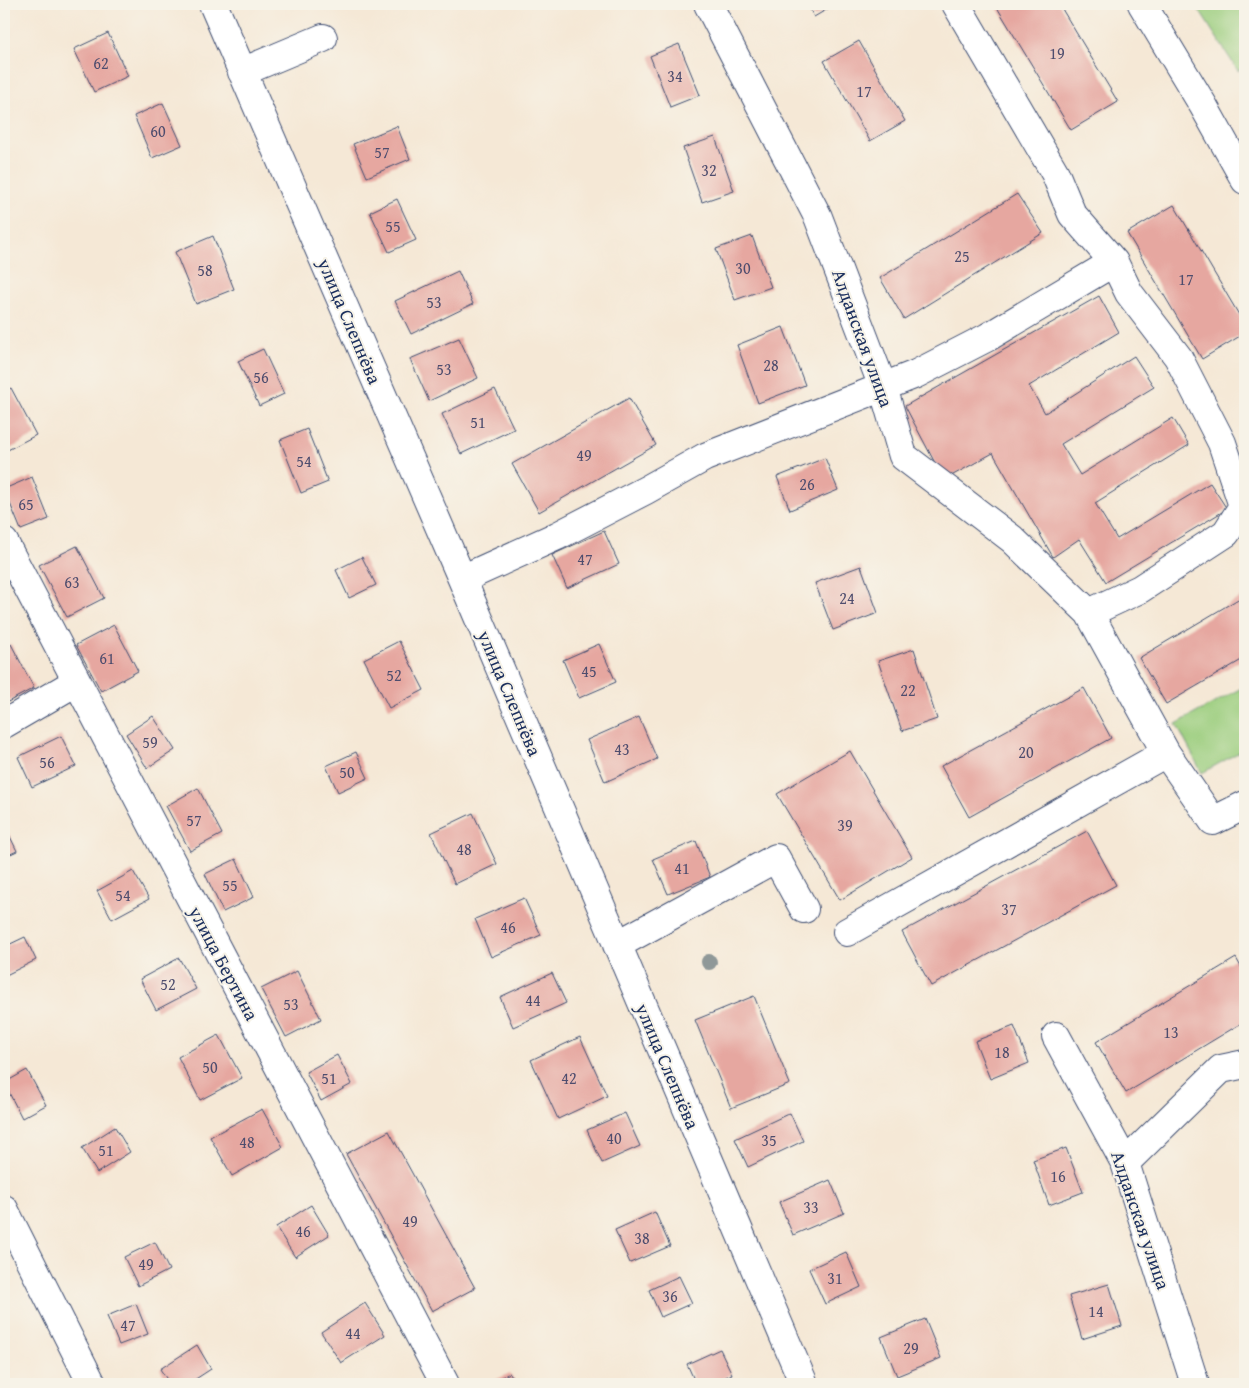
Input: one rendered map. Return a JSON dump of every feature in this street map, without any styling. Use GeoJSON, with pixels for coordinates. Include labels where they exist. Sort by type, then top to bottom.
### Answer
{"type":"FeatureCollection","features":[{"type":"Feature","properties":{"kind":"street","name":"улица Слепнёва"},"geometry":{"type":"LineString","coordinates":[[213,4],[462,579],[804,1384]]}},
{"type":"Feature","properties":{"kind":"street","name":"Алданская улица"},"geometry":{"type":"LineString","coordinates":[[708,4],[818,218],[883,388],[903,456],[1012,539],[1089,613],[1166,753],[1213,821],[1245,805]]}},
{"type":"Feature","properties":{"kind":"street"},"geometry":{"type":"LineString","coordinates":[[956,4],[1055,173],[1072,214],[1114,262],[1129,293],[1178,357],[1222,443],[1243,506],[1226,533],[1140,589],[1089,613]]}},
{"type":"Feature","properties":{"kind":"street"},"geometry":{"type":"LineString","coordinates":[[1142,4],[1244,175]]}},
{"type":"Feature","properties":{"kind":"street"},"geometry":{"type":"LineString","coordinates":[[242,72],[323,38]]}},
{"type":"Feature","properties":{"kind":"street"},"geometry":{"type":"LineString","coordinates":[[462,579],[557,536],[705,457],[916,374],[988,337],[1114,262]]}},
{"type":"Feature","properties":{"kind":"street","name":"улица Бертина"},"geometry":{"type":"LineString","coordinates":[[4,542],[445,1384]]}},
{"type":"Feature","properties":{"kind":"street"},"geometry":{"type":"LineString","coordinates":[[4,724],[76,682]]}},
{"type":"Feature","properties":{"kind":"street"},"geometry":{"type":"LineString","coordinates":[[847,932],[1166,753]]}},
{"type":"Feature","properties":{"kind":"street"},"geometry":{"type":"LineString","coordinates":[[617,945],[776,858],[804,909]]}},
{"type":"Feature","properties":{"kind":"street","name":"Алданская улица"},"geometry":{"type":"LineString","coordinates":[[1056,1036],[1125,1163],[1195,1384]]}},
{"type":"Feature","properties":{"kind":"street"},"geometry":{"type":"LineString","coordinates":[[1125,1163],[1221,1069],[1245,1064]]}},
{"type":"Feature","properties":{"kind":"street"},"geometry":{"type":"LineString","coordinates":[[4,1209],[92,1384]]}},
{"type":"Feature","properties":{"kind":"green space"},"geometry":{"type":"Polygon","coordinates":[[[1195,4],[1245,4],[1245,66],[1238,71],[1195,4]]]}},
{"type":"Feature","properties":{"kind":"green space"},"geometry":{"type":"Polygon","coordinates":[[[1245,686],[1245,749],[1202,773],[1176,724],[1245,686]]]}},
{"type":"Feature","properties":{"kind":"building"},"geometry":{"type":"Polygon","coordinates":[[[807,4],[836,4],[814,17],[807,4]]]}},
{"type":"Feature","properties":{"kind":"building"},"geometry":{"type":"Polygon","coordinates":[[[995,4],[1059,4],[1118,102],[1071,130],[995,4]]]}},
{"type":"Feature","properties":{"kind":"building"},"geometry":{"type":"Polygon","coordinates":[[[108,33],[128,76],[94,92],[74,49],[108,33]]]}},
{"type":"Feature","properties":{"kind":"building"},"geometry":{"type":"Polygon","coordinates":[[[859,41],[905,121],[870,141],[824,61],[859,41]]]}},
{"type":"Feature","properties":{"kind":"building"},"geometry":{"type":"Polygon","coordinates":[[[679,44],[700,95],[670,107],[650,56],[679,44]]]}},
{"type":"Feature","properties":{"kind":"building"},"geometry":{"type":"Polygon","coordinates":[[[163,103],[182,145],[152,158],[134,116],[163,103]]]}},
{"type":"Feature","properties":{"kind":"building"},"geometry":{"type":"Polygon","coordinates":[[[397,126],[410,159],[367,177],[353,144],[397,126]]]}},
{"type":"Feature","properties":{"kind":"building"},"geometry":{"type":"Polygon","coordinates":[[[715,137],[734,191],[702,202],[683,148],[715,137]]]}},
{"type":"Feature","properties":{"kind":"building"},"geometry":{"type":"Polygon","coordinates":[[[1017,194],[1043,233],[904,319],[880,278],[1017,194]]]}},
{"type":"Feature","properties":{"kind":"building"},"geometry":{"type":"Polygon","coordinates":[[[397,199],[416,240],[389,252],[370,212],[397,199]]]}},
{"type":"Feature","properties":{"kind":"building"},"geometry":{"type":"Polygon","coordinates":[[[1174,205],[1245,325],[1245,333],[1202,359],[1127,233],[1174,205]]]}},
{"type":"Feature","properties":{"kind":"building"},"geometry":{"type":"Polygon","coordinates":[[[213,236],[234,289],[196,304],[175,252],[213,236]]]}},
{"type":"Feature","properties":{"kind":"building"},"geometry":{"type":"Polygon","coordinates":[[[752,236],[771,287],[735,300],[716,249],[752,236]]]}},
{"type":"Feature","properties":{"kind":"building"},"geometry":{"type":"Polygon","coordinates":[[[458,271],[473,304],[411,334],[395,301],[458,271]]]}},
{"type":"Feature","properties":{"kind":"building"},"geometry":{"type":"Polygon","coordinates":[[[1099,296],[1119,332],[1029,386],[1045,413],[1134,356],[1154,387],[1061,444],[1080,475],[1173,418],[1189,445],[1095,503],[1117,539],[1210,483],[1227,509],[1106,582],[1079,539],[1053,557],[993,453],[944,480],[905,406],[1099,296]]]}},
{"type":"Feature","properties":{"kind":"building"},"geometry":{"type":"Polygon","coordinates":[[[783,327],[805,385],[758,403],[737,345],[783,327]]]}},
{"type":"Feature","properties":{"kind":"building"},"geometry":{"type":"Polygon","coordinates":[[[459,338],[478,378],[429,401],[410,359],[459,338]]]}},
{"type":"Feature","properties":{"kind":"building"},"geometry":{"type":"Polygon","coordinates":[[[263,349],[284,394],[259,406],[238,361],[263,349]]]}},
{"type":"Feature","properties":{"kind":"building"},"geometry":{"type":"Polygon","coordinates":[[[11,388],[36,435],[4,452],[4,392],[11,388]]]}},
{"type":"Feature","properties":{"kind":"building"},"geometry":{"type":"Polygon","coordinates":[[[495,389],[514,429],[461,454],[442,414],[495,389]]]}},
{"type":"Feature","properties":{"kind":"building"},"geometry":{"type":"Polygon","coordinates":[[[629,398],[656,445],[539,512],[512,464],[629,398]]]}},
{"type":"Feature","properties":{"kind":"building"},"geometry":{"type":"Polygon","coordinates":[[[307,429],[328,482],[301,493],[280,440],[307,429]]]}},
{"type":"Feature","properties":{"kind":"building"},"geometry":{"type":"Polygon","coordinates":[[[825,458],[838,490],[790,510],[777,477],[825,458]]]}},
{"type":"Feature","properties":{"kind":"building"},"geometry":{"type":"Polygon","coordinates":[[[32,477],[49,519],[21,530],[4,489],[32,477]]]}},
{"type":"Feature","properties":{"kind":"building"},"geometry":{"type":"Polygon","coordinates":[[[604,531],[619,564],[567,588],[552,555],[604,531]]]}},
{"type":"Feature","properties":{"kind":"building"},"geometry":{"type":"Polygon","coordinates":[[[77,546],[104,598],[67,617],[39,565],[77,546]]]}},
{"type":"Feature","properties":{"kind":"building"},"geometry":{"type":"Polygon","coordinates":[[[362,557],[376,585],[349,598],[336,570],[362,557]]]}},
{"type":"Feature","properties":{"kind":"building"},"geometry":{"type":"Polygon","coordinates":[[[861,566],[878,613],[833,630],[815,583],[861,566]]]}},
{"type":"Feature","properties":{"kind":"building"},"geometry":{"type":"Polygon","coordinates":[[[1245,595],[1245,658],[1166,704],[1139,658],[1245,595]]]}},
{"type":"Feature","properties":{"kind":"building"},"geometry":{"type":"Polygon","coordinates":[[[114,625],[138,671],[101,691],[76,645],[114,625]]]}},
{"type":"Feature","properties":{"kind":"building"},"geometry":{"type":"Polygon","coordinates":[[[399,641],[424,690],[389,708],[364,659],[399,641]]]}},
{"type":"Feature","properties":{"kind":"building"},"geometry":{"type":"Polygon","coordinates":[[[11,644],[34,688],[4,704],[4,648],[11,644]]]}},
{"type":"Feature","properties":{"kind":"building"},"geometry":{"type":"Polygon","coordinates":[[[599,644],[616,682],[579,698],[563,660],[599,644]]]}},
{"type":"Feature","properties":{"kind":"building"},"geometry":{"type":"Polygon","coordinates":[[[914,649],[937,719],[902,731],[878,661],[914,649]]]}},
{"type":"Feature","properties":{"kind":"building"},"geometry":{"type":"Polygon","coordinates":[[[1084,688],[1111,738],[969,817],[941,766],[1084,688]]]}},
{"type":"Feature","properties":{"kind":"building"},"geometry":{"type":"Polygon","coordinates":[[[153,716],[175,750],[147,768],[126,734],[153,716]]]}},
{"type":"Feature","properties":{"kind":"building"},"geometry":{"type":"Polygon","coordinates":[[[639,717],[657,759],[605,782],[587,740],[639,717]]]}},
{"type":"Feature","properties":{"kind":"building"},"geometry":{"type":"Polygon","coordinates":[[[61,736],[76,766],[32,787],[18,757],[61,736]]]}},
{"type":"Feature","properties":{"kind":"building"},"geometry":{"type":"Polygon","coordinates":[[[850,751],[912,857],[840,900],[777,794],[850,751]]]}},
{"type":"Feature","properties":{"kind":"building"},"geometry":{"type":"Polygon","coordinates":[[[356,752],[368,778],[338,792],[326,766],[356,752]]]}},
{"type":"Feature","properties":{"kind":"building"},"geometry":{"type":"Polygon","coordinates":[[[198,788],[222,834],[190,851],[166,806],[198,788]]]}},
{"type":"Feature","properties":{"kind":"building"},"geometry":{"type":"Polygon","coordinates":[[[473,813],[497,864],[455,884],[431,833],[473,813]]]}},
{"type":"Feature","properties":{"kind":"building"},"geometry":{"type":"Polygon","coordinates":[[[4,824],[17,851],[4,857],[4,824]]]}},
{"type":"Feature","properties":{"kind":"building"},"geometry":{"type":"Polygon","coordinates":[[[1087,831],[1116,885],[931,986],[902,932],[1087,831]]]}},
{"type":"Feature","properties":{"kind":"building"},"geometry":{"type":"Polygon","coordinates":[[[696,841],[710,877],[668,894],[653,859],[696,841]]]}},
{"type":"Feature","properties":{"kind":"building"},"geometry":{"type":"Polygon","coordinates":[[[236,859],[254,897],[223,912],[205,874],[236,859]]]}},
{"type":"Feature","properties":{"kind":"building"},"geometry":{"type":"Polygon","coordinates":[[[133,871],[149,899],[112,919],[97,891],[133,871]]]}},
{"type":"Feature","properties":{"kind":"building"},"geometry":{"type":"Polygon","coordinates":[[[524,898],[541,935],[491,957],[475,919],[524,898]]]}},
{"type":"Feature","properties":{"kind":"building"},"geometry":{"type":"Polygon","coordinates":[[[25,937],[36,960],[4,976],[4,947],[25,937]]]}},
{"type":"Feature","properties":{"kind":"building"},"geometry":{"type":"Polygon","coordinates":[[[179,958],[196,989],[156,1010],[140,979],[179,958]]]}},
{"type":"Feature","properties":{"kind":"building"},"geometry":{"type":"Polygon","coordinates":[[[1236,958],[1245,974],[1245,1021],[1126,1093],[1096,1042],[1236,958]]]}},
{"type":"Feature","properties":{"kind":"building"},"geometry":{"type":"Polygon","coordinates":[[[297,971],[321,1019],[286,1037],[261,989],[297,971]]]}},
{"type":"Feature","properties":{"kind":"building"},"geometry":{"type":"Polygon","coordinates":[[[552,973],[566,1003],[513,1027],[500,997],[552,973]]]}},
{"type":"Feature","properties":{"kind":"building"},"geometry":{"type":"Polygon","coordinates":[[[754,996],[790,1084],[731,1108],[695,1020],[754,996]]]}},
{"type":"Feature","properties":{"kind":"building"},"geometry":{"type":"Polygon","coordinates":[[[1014,1026],[1029,1063],[990,1079],[975,1041],[1014,1026]]]}},
{"type":"Feature","properties":{"kind":"building"},"geometry":{"type":"Polygon","coordinates":[[[219,1035],[242,1078],[200,1100],[178,1057],[219,1035]]]}},
{"type":"Feature","properties":{"kind":"building"},"geometry":{"type":"Polygon","coordinates":[[[580,1037],[607,1096],[558,1119],[531,1060],[580,1037]]]}},
{"type":"Feature","properties":{"kind":"building"},"geometry":{"type":"Polygon","coordinates":[[[337,1055],[352,1084],[321,1101],[306,1072],[337,1055]]]}},
{"type":"Feature","properties":{"kind":"building"},"geometry":{"type":"Polygon","coordinates":[[[27,1070],[46,1105],[22,1118],[4,1083],[27,1070]]]}},
{"type":"Feature","properties":{"kind":"building"},"geometry":{"type":"Polygon","coordinates":[[[262,1109],[283,1147],[232,1176],[210,1137],[262,1109]]]}},
{"type":"Feature","properties":{"kind":"building"},"geometry":{"type":"Polygon","coordinates":[[[625,1113],[640,1146],[602,1163],[587,1130],[625,1113]]]}},
{"type":"Feature","properties":{"kind":"building"},"geometry":{"type":"Polygon","coordinates":[[[790,1113],[803,1141],[748,1167],[735,1139],[790,1113]]]}},
{"type":"Feature","properties":{"kind":"building"},"geometry":{"type":"Polygon","coordinates":[[[115,1127],[130,1152],[97,1173],[82,1148],[115,1127]]]}},
{"type":"Feature","properties":{"kind":"building"},"geometry":{"type":"Polygon","coordinates":[[[389,1131],[475,1288],[432,1311],[346,1154],[389,1131]]]}},
{"type":"Feature","properties":{"kind":"building"},"geometry":{"type":"Polygon","coordinates":[[[1066,1148],[1083,1192],[1049,1205],[1033,1160],[1066,1148]]]}},
{"type":"Feature","properties":{"kind":"building"},"geometry":{"type":"Polygon","coordinates":[[[830,1180],[844,1213],[793,1235],[779,1202],[830,1180]]]}},
{"type":"Feature","properties":{"kind":"building"},"geometry":{"type":"Polygon","coordinates":[[[311,1205],[329,1235],[295,1257],[276,1227],[311,1205]]]}},
{"type":"Feature","properties":{"kind":"building"},"geometry":{"type":"Polygon","coordinates":[[[655,1212],[670,1246],[630,1263],[615,1230],[655,1212]]]}},
{"type":"Feature","properties":{"kind":"building"},"geometry":{"type":"Polygon","coordinates":[[[155,1242],[169,1270],[138,1286],[124,1257],[155,1242]]]}},
{"type":"Feature","properties":{"kind":"building"},"geometry":{"type":"Polygon","coordinates":[[[846,1252],[861,1287],[825,1304],[809,1269],[846,1252]]]}},
{"type":"Feature","properties":{"kind":"building"},"geometry":{"type":"Polygon","coordinates":[[[679,1276],[692,1303],[661,1317],[649,1290],[679,1276]]]}},
{"type":"Feature","properties":{"kind":"building"},"geometry":{"type":"Polygon","coordinates":[[[1109,1284],[1122,1326],[1082,1339],[1069,1296],[1109,1284]]]}},
{"type":"Feature","properties":{"kind":"building"},"geometry":{"type":"Polygon","coordinates":[[[365,1303],[385,1335],[341,1363],[321,1332],[365,1303]]]}},
{"type":"Feature","properties":{"kind":"building"},"geometry":{"type":"Polygon","coordinates":[[[136,1304],[148,1334],[119,1345],[107,1316],[136,1304]]]}},
{"type":"Feature","properties":{"kind":"building"},"geometry":{"type":"Polygon","coordinates":[[[925,1319],[941,1358],[897,1376],[881,1337],[925,1319]]]}},
{"type":"Feature","properties":{"kind":"building"},"geometry":{"type":"Polygon","coordinates":[[[197,1345],[211,1369],[188,1384],[170,1384],[160,1369],[197,1345]]]}},
{"type":"Feature","properties":{"kind":"building"},"geometry":{"type":"Polygon","coordinates":[[[720,1349],[732,1374],[711,1384],[696,1384],[687,1364],[720,1349]]]}},
{"type":"Feature","properties":{"kind":"building"},"geometry":{"type":"Polygon","coordinates":[[[510,1373],[516,1384],[487,1384],[510,1373]]]}}]}
